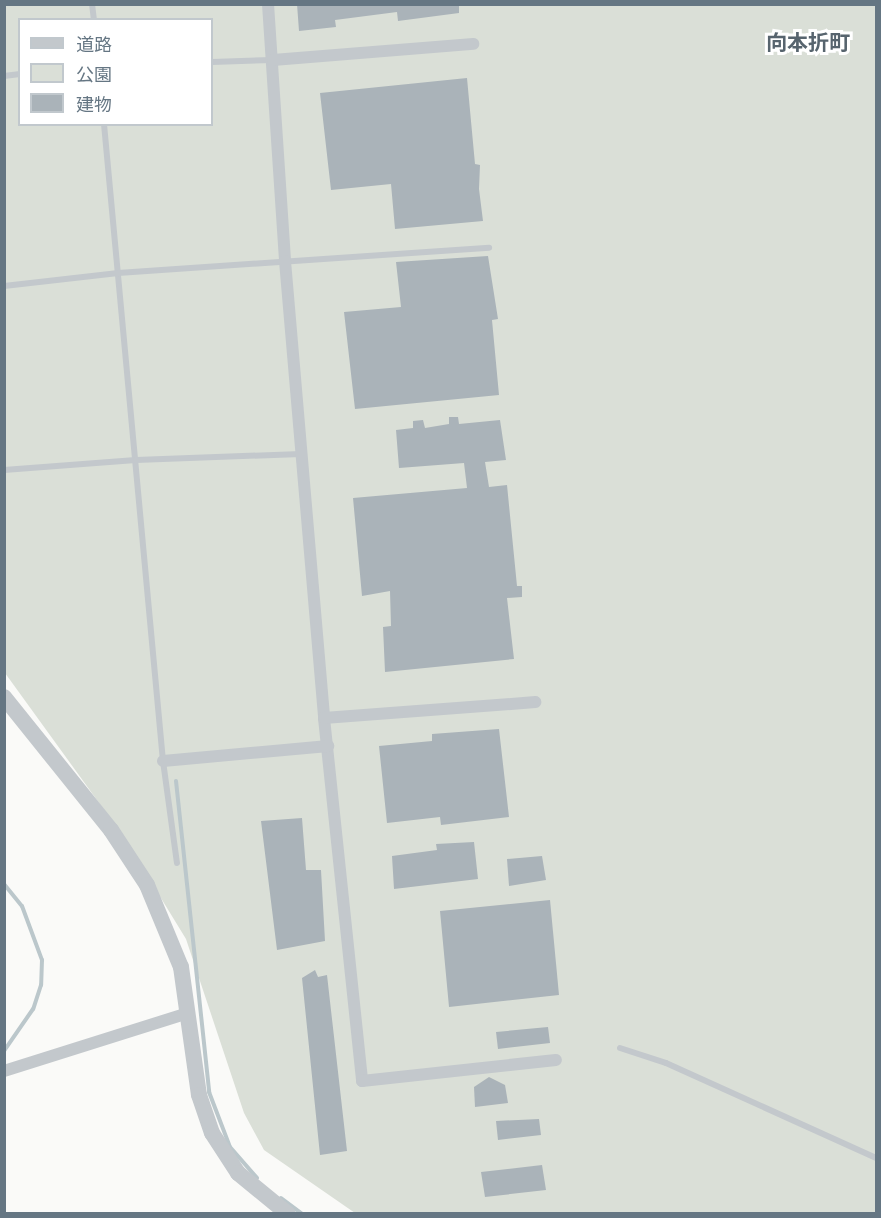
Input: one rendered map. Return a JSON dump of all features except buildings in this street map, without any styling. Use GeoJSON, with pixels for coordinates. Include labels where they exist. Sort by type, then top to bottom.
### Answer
{"type":"FeatureCollection","features":[{"type":"Feature","properties":{"kind":"street"},"geometry":{"type":"LineString","coordinates":[[268,4],[285,261],[324,718],[362,1081],[556,1060]]}},
{"type":"Feature","properties":{"kind":"street"},"geometry":{"type":"LineString","coordinates":[[273,60],[473,44]]}},
{"type":"Feature","properties":{"kind":"street"},"geometry":{"type":"LineString","coordinates":[[4,697],[111,831],[147,885],[181,967],[199,1095],[212,1133],[238,1173],[288,1214]]}},
{"type":"Feature","properties":{"kind":"street"},"geometry":{"type":"LineString","coordinates":[[324,718],[535,702]]}},
{"type":"Feature","properties":{"kind":"street"},"geometry":{"type":"LineString","coordinates":[[163,761],[328,746]]}},
{"type":"Feature","properties":{"kind":"street"},"geometry":{"type":"LineString","coordinates":[[4,1071],[188,1013]]}},
{"type":"Feature","properties":{"kind":"lane"},"geometry":{"type":"LineString","coordinates":[[213,62],[273,60]]}},
{"type":"Feature","properties":{"kind":"lane"},"geometry":{"type":"LineString","coordinates":[[104,126],[163,761],[177,863]]}},
{"type":"Feature","properties":{"kind":"lane"},"geometry":{"type":"LineString","coordinates":[[4,286],[118,273],[489,248]]}},
{"type":"Feature","properties":{"kind":"lane"},"geometry":{"type":"LineString","coordinates":[[4,471],[136,460],[302,454]]}},
{"type":"Feature","properties":{"kind":"lane"},"geometry":{"type":"LineString","coordinates":[[620,1048],[666,1063],[876,1158]]}},
{"type":"Feature","properties":{"kind":"green space"},"geometry":{"type":"Polygon","coordinates":[[[5,5],[876,5],[876,1213],[355,1213],[264,1150],[244,1113],[186,939],[123,836],[5,673],[5,5]]]}},
{"type":"Feature","properties":{"kind":"waterway"},"geometry":{"type":"LineString","coordinates":[[176,781],[209,1092],[230,1147],[257,1178]]}},
{"type":"Feature","properties":{"kind":"waterway"},"geometry":{"type":"LineString","coordinates":[[4,884],[22,906],[42,960],[41,985],[33,1009],[4,1051]]}},
{"type":"Feature","properties":{"kind":"waterway"},"geometry":{"type":"LineString","coordinates":[[281,1198],[302,1214]]}},
{"type":"Feature","properties":{"kind":"district","name":"向本折町"},"geometry":{"type":"Point","coordinates":[808,44]}}]}
